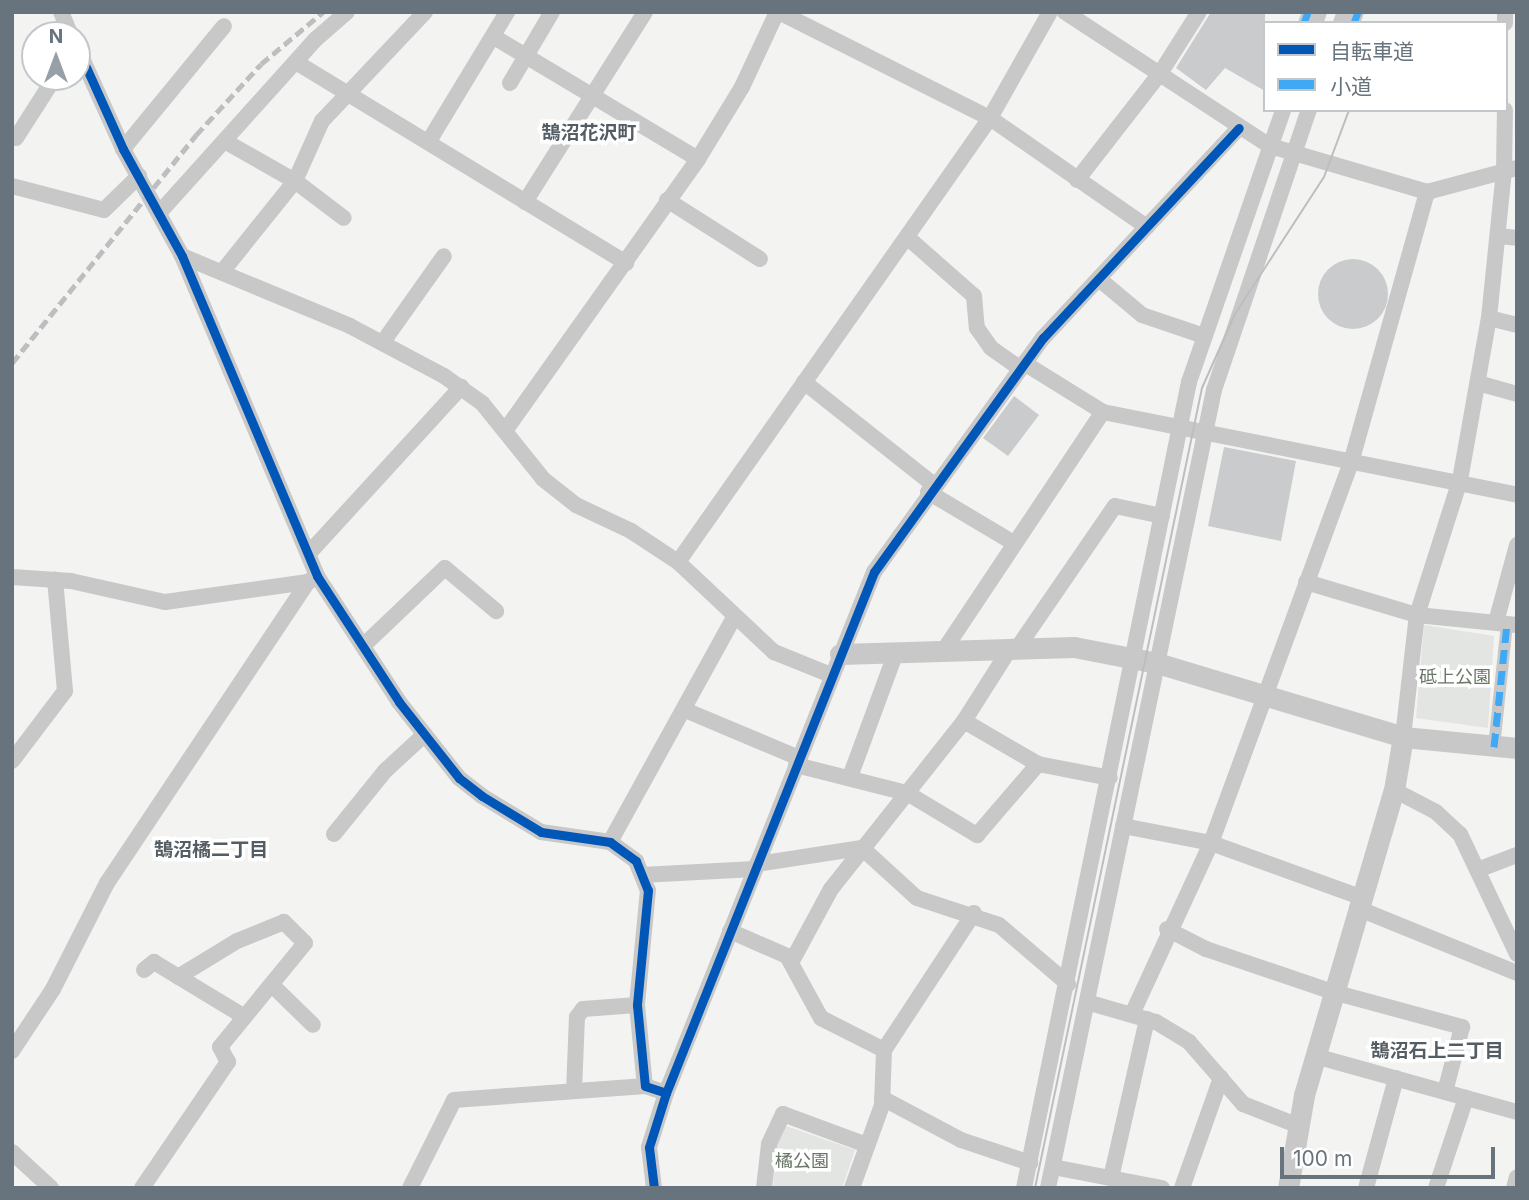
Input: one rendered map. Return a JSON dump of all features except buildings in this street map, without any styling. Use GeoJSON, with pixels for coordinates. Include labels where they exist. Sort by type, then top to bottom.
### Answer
{"type":"FeatureCollection","features":[{"type":"Feature","properties":{"kind":"street"},"geometry":{"type":"LineString","coordinates":[[158,207],[228,143],[299,64],[316,39],[348,12]]}},
{"type":"Feature","properties":{"kind":"street"},"geometry":{"type":"LineString","coordinates":[[222,272],[295,181],[315,131],[425,12]]}},
{"type":"Feature","properties":{"kind":"street"},"geometry":{"type":"LineString","coordinates":[[429,141],[495,37],[507,12]]}},
{"type":"Feature","properties":{"kind":"street"},"geometry":{"type":"LineString","coordinates":[[510,83],[552,12]]}},
{"type":"Feature","properties":{"kind":"street"},"geometry":{"type":"LineString","coordinates":[[525,202],[645,12]]}},
{"type":"Feature","properties":{"kind":"street"},"geometry":{"type":"LineString","coordinates":[[507,428],[698,159],[742,87],[778,12],[989,118],[1147,227]]}},
{"type":"Feature","properties":{"kind":"street"},"geometry":{"type":"LineString","coordinates":[[678,562],[989,118],[1050,12]]}},
{"type":"Feature","properties":{"kind":"street"},"geometry":{"type":"LineString","coordinates":[[1065,12],[1161,72],[1239,128],[1270,146],[1427,192],[1511,169]]}},
{"type":"Feature","properties":{"kind":"street"},"geometry":{"type":"LineString","coordinates":[[1077,180],[1161,72],[1199,12]]}},
{"type":"Feature","properties":{"kind":"street"},"geometry":{"type":"LineString","coordinates":[[123,149],[224,26]]}},
{"type":"Feature","properties":{"kind":"street"},"geometry":{"type":"LineString","coordinates":[[495,37],[698,159]]}},
{"type":"Feature","properties":{"kind":"street"},"geometry":{"type":"LineString","coordinates":[[299,64],[626,263]]}},
{"type":"Feature","properties":{"kind":"street"},"geometry":{"type":"LineString","coordinates":[[91,79],[123,149],[158,207],[182,256],[310,552],[313,579],[459,778],[541,832],[610,842],[636,861],[642,875],[647,919],[637,1005],[645,1086]]}},
{"type":"Feature","properties":{"kind":"street"},"geometry":{"type":"LineString","coordinates":[[16,138],[46,91]]}},
{"type":"Feature","properties":{"kind":"street"},"geometry":{"type":"LineString","coordinates":[[1024,1188],[1201,335],[1282,112]]}},
{"type":"Feature","properties":{"kind":"street"},"geometry":{"type":"LineString","coordinates":[[1048,1188],[1090,1003],[1123,826],[1205,431],[1228,342],[1308,112]]}},
{"type":"Feature","properties":{"kind":"street"},"geometry":{"type":"LineString","coordinates":[[1287,1188],[1315,1056],[1358,902],[1394,790],[1404,737],[1417,615],[1460,480],[1489,318],[1511,169],[1505,112]]}},
{"type":"Feature","properties":{"kind":"street"},"geometry":{"type":"LineString","coordinates":[[654,1188],[649,1147],[666,1093],[874,572],[931,488],[1022,366],[1239,128]]}},
{"type":"Feature","properties":{"kind":"street"},"geometry":{"type":"LineString","coordinates":[[228,143],[295,181],[344,218]]}},
{"type":"Feature","properties":{"kind":"street"},"geometry":{"type":"LineString","coordinates":[[12,186],[104,210],[139,176]]}},
{"type":"Feature","properties":{"kind":"street"},"geometry":{"type":"LineString","coordinates":[[1111,1178],[1140,1015],[1167,929],[1211,843],[1263,694],[1352,459],[1427,192]]}},
{"type":"Feature","properties":{"kind":"street"},"geometry":{"type":"LineString","coordinates":[[667,200],[761,259]]}},
{"type":"Feature","properties":{"kind":"street"},"geometry":{"type":"LineString","coordinates":[[1499,236],[1517,238]]}},
{"type":"Feature","properties":{"kind":"street"},"geometry":{"type":"LineString","coordinates":[[907,237],[974,296],[977,328],[991,348],[1103,412],[1460,480],[1517,495]]}},
{"type":"Feature","properties":{"kind":"street"},"geometry":{"type":"LineString","coordinates":[[182,256],[383,342],[461,387],[507,428],[543,479],[576,505],[631,531],[678,562],[733,619],[774,652],[831,675]]}},
{"type":"Feature","properties":{"kind":"street"},"geometry":{"type":"LineString","coordinates":[[383,342],[444,256]]}},
{"type":"Feature","properties":{"kind":"street"},"geometry":{"type":"LineString","coordinates":[[1099,279],[1142,315],[1201,335]]}},
{"type":"Feature","properties":{"kind":"street"},"geometry":{"type":"LineString","coordinates":[[1489,318],[1517,325]]}},
{"type":"Feature","properties":{"kind":"street"},"geometry":{"type":"LineString","coordinates":[[804,382],[931,488],[1014,543]]}},
{"type":"Feature","properties":{"kind":"street"},"geometry":{"type":"LineString","coordinates":[[1478,383],[1517,394]]}},
{"type":"Feature","properties":{"kind":"street"},"geometry":{"type":"LineString","coordinates":[[310,552],[461,387]]}},
{"type":"Feature","properties":{"kind":"street"},"geometry":{"type":"LineString","coordinates":[[944,650],[1103,412]]}},
{"type":"Feature","properties":{"kind":"street"},"geometry":{"type":"LineString","coordinates":[[792,961],[809,923],[862,848],[964,721],[1115,506],[1162,516]]}},
{"type":"Feature","properties":{"kind":"street"},"geometry":{"type":"LineString","coordinates":[[1494,747],[1517,545]]}},
{"type":"Feature","properties":{"kind":"street"},"geometry":{"type":"LineString","coordinates":[[363,646],[445,568],[496,611]]}},
{"type":"Feature","properties":{"kind":"street"},"geometry":{"type":"LineString","coordinates":[[12,577],[55,579],[165,602],[313,579]]}},
{"type":"Feature","properties":{"kind":"street"},"geometry":{"type":"LineString","coordinates":[[12,761],[65,691],[55,579]]}},
{"type":"Feature","properties":{"kind":"street"},"geometry":{"type":"LineString","coordinates":[[12,1051],[19,1032],[57,989],[107,883],[313,579]]}},
{"type":"Feature","properties":{"kind":"street"},"geometry":{"type":"LineString","coordinates":[[1306,582],[1417,615],[1507,624]]}},
{"type":"Feature","properties":{"kind":"street"},"geometry":{"type":"LineString","coordinates":[[610,842],[733,619]]}},
{"type":"Feature","properties":{"kind":"street"},"geometry":{"type":"LineString","coordinates":[[840,654],[1074,647],[1157,663],[1404,737],[1517,748]]}},
{"type":"Feature","properties":{"kind":"street"},"geometry":{"type":"LineString","coordinates":[[850,777],[896,652]]}},
{"type":"Feature","properties":{"kind":"street"},"geometry":{"type":"LineString","coordinates":[[685,710],[798,762],[907,793],[977,835],[1038,764]]}},
{"type":"Feature","properties":{"kind":"street"},"geometry":{"type":"LineString","coordinates":[[964,721],[1038,764],[1110,778]]}},
{"type":"Feature","properties":{"kind":"street"},"geometry":{"type":"LineString","coordinates":[[334,834],[385,771],[425,734]]}},
{"type":"Feature","properties":{"kind":"street"},"geometry":{"type":"LineString","coordinates":[[1394,790],[1450,823],[1480,869],[1517,954]]}},
{"type":"Feature","properties":{"kind":"street"},"geometry":{"type":"LineString","coordinates":[[1123,826],[1211,843],[1358,902],[1517,973]]}},
{"type":"Feature","properties":{"kind":"street"},"geometry":{"type":"LineString","coordinates":[[862,848],[917,898],[974,913],[1017,938],[1068,984]]}},
{"type":"Feature","properties":{"kind":"street"},"geometry":{"type":"LineString","coordinates":[[642,875],[756,866],[862,848]]}},
{"type":"Feature","properties":{"kind":"street"},"geometry":{"type":"LineString","coordinates":[[1480,869],[1516,852]]}},
{"type":"Feature","properties":{"kind":"street"},"geometry":{"type":"LineString","coordinates":[[852,1188],[882,1098],[884,1050],[974,913]]}},
{"type":"Feature","properties":{"kind":"street"},"geometry":{"type":"LineString","coordinates":[[142,1188],[228,1062],[220,1047],[305,943],[284,922],[237,942],[178,977]]}},
{"type":"Feature","properties":{"kind":"street"},"geometry":{"type":"LineString","coordinates":[[1167,929],[1206,949],[1333,992],[1462,1027],[1444,1092]]}},
{"type":"Feature","properties":{"kind":"street"},"geometry":{"type":"LineString","coordinates":[[730,932],[792,961],[821,1018],[884,1050]]}},
{"type":"Feature","properties":{"kind":"street"},"geometry":{"type":"LineString","coordinates":[[144,970],[154,962],[243,1016]]}},
{"type":"Feature","properties":{"kind":"street"},"geometry":{"type":"LineString","coordinates":[[272,985],[313,1025]]}},
{"type":"Feature","properties":{"kind":"street"},"geometry":{"type":"LineString","coordinates":[[1090,1003],[1140,1015],[1189,1042],[1243,1104],[1299,1126]]}},
{"type":"Feature","properties":{"kind":"street"},"geometry":{"type":"LineString","coordinates":[[574,1091],[577,1017],[583,1009],[637,1005]]}},
{"type":"Feature","properties":{"kind":"street"},"geometry":{"type":"LineString","coordinates":[[1315,1056],[1517,1112]]}},
{"type":"Feature","properties":{"kind":"street"},"geometry":{"type":"LineString","coordinates":[[1182,1188],[1221,1078]]}},
{"type":"Feature","properties":{"kind":"street"},"geometry":{"type":"LineString","coordinates":[[1366,1188],[1396,1078]]}},
{"type":"Feature","properties":{"kind":"street"},"geometry":{"type":"LineString","coordinates":[[410,1188],[454,1100],[645,1086],[666,1093]]}},
{"type":"Feature","properties":{"kind":"street"},"geometry":{"type":"LineString","coordinates":[[882,1098],[961,1140],[1030,1163]]}},
{"type":"Feature","properties":{"kind":"street"},"geometry":{"type":"LineString","coordinates":[[1436,1188],[1466,1098]]}},
{"type":"Feature","properties":{"kind":"street"},"geometry":{"type":"LineString","coordinates":[[764,1188],[769,1144],[783,1114],[867,1145]]}},
{"type":"Feature","properties":{"kind":"street"},"geometry":{"type":"LineString","coordinates":[[12,1152],[51,1188]]}},
{"type":"Feature","properties":{"kind":"street"},"geometry":{"type":"LineString","coordinates":[[1053,1167],[1162,1188]]}},
{"type":"Feature","properties":{"kind":"street"},"geometry":{"type":"LineString","coordinates":[[1514,1188],[1517,1177]]}},
{"type":"Feature","properties":{"kind":"green space","name":"砥上公園"},"geometry":{"type":"Polygon","coordinates":[[[1424,625],[1494,636],[1488,728],[1416,718],[1424,625]]]}},
{"type":"Feature","properties":{"kind":"green space","name":"橘公園"},"geometry":{"type":"Polygon","coordinates":[[[786,1126],[855,1150],[842,1188],[773,1188],[776,1148],[786,1126]]]}},
{"type":"Feature","properties":{"kind":"tram line"},"geometry":{"type":"LineString","coordinates":[[1035,1188],[1202,388],[1235,314],[1324,177],[1348,112]]}},
{"type":"Feature","properties":{"kind":"railway"},"geometry":{"type":"LineString","coordinates":[[12,363],[196,135],[261,64],[323,12]]}},
{"type":"Feature","properties":{"kind":"marked path"},"geometry":{"type":"LineString","coordinates":[[1305,21],[1308,12]]}},
{"type":"Feature","properties":{"kind":"marked path"},"geometry":{"type":"LineString","coordinates":[[1355,21],[1358,12]]}},
{"type":"Feature","properties":{"kind":"marked path"},"geometry":{"type":"LineString","coordinates":[[1494,747],[1507,624]]}},
{"type":"Feature","properties":{"kind":"cycle path"},"geometry":{"type":"LineString","coordinates":[[91,78],[123,149],[182,256],[317,576],[399,702],[459,778],[482,796],[541,832],[610,842],[636,861],[648,890],[637,1005],[645,1086],[666,1093]]}},
{"type":"Feature","properties":{"kind":"cycle path"},"geometry":{"type":"LineString","coordinates":[[654,1188],[649,1147],[666,1093],[874,572],[1043,338],[1239,128]]}},
{"type":"Feature","properties":{"kind":"district","name":"鵠沼花沢町"},"geometry":{"type":"Point","coordinates":[589,133]}},
{"type":"Feature","properties":{"kind":"district","name":"鵠沼橘二丁目"},"geometry":{"type":"Point","coordinates":[211,850]}},
{"type":"Feature","properties":{"kind":"district","name":"鵠沼石上二丁目"},"geometry":{"type":"Point","coordinates":[1437,1051]}}]}
